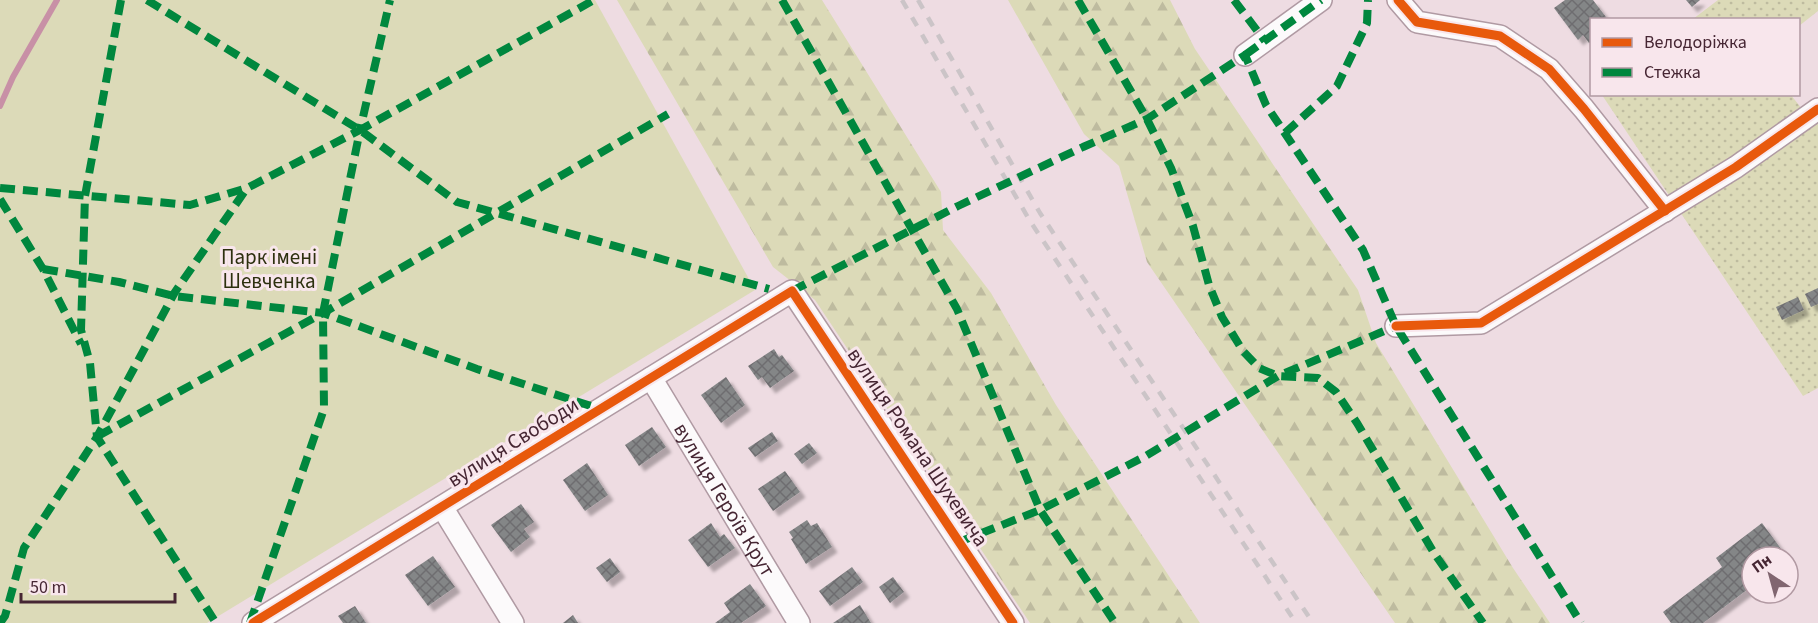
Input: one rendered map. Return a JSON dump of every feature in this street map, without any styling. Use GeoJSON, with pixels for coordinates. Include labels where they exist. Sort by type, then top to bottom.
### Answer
{"type":"FeatureCollection","features":[{"type":"Feature","properties":{"kind":"street"},"geometry":{"type":"LineString","coordinates":[[1245,55],[1321,0]]}},
{"type":"Feature","properties":{"kind":"street"},"geometry":{"type":"LineString","coordinates":[[1398,0],[1417,22],[1500,36],[1549,69],[1665,211]]}},
{"type":"Feature","properties":{"kind":"street"},"geometry":{"type":"LineString","coordinates":[[1396,326],[1482,324],[1736,167],[1818,109]]}},
{"type":"Feature","properties":{"kind":"street","name":"вулиця Свободи"},"geometry":{"type":"LineString","coordinates":[[253,623],[792,291]]}},
{"type":"Feature","properties":{"kind":"street","name":"вулиця Романа Шухевича"},"geometry":{"type":"LineString","coordinates":[[792,291],[1013,623]]}},
{"type":"Feature","properties":{"kind":"street","name":"вулиця Героїв Крут"},"geometry":{"type":"LineString","coordinates":[[651,378],[799,623]]}},
{"type":"Feature","properties":{"kind":"street"},"geometry":{"type":"LineString","coordinates":[[442,507],[513,623]]}},
{"type":"Feature","properties":{"kind":"green space","name":"Парк імені Шевченка"},"geometry":{"type":"Polygon","coordinates":[[[0,0],[595,0],[755,290],[207,623],[0,623],[0,0]]]}},
{"type":"Feature","properties":{"kind":"green space"},"geometry":{"type":"Polygon","coordinates":[[[617,0],[822,0],[941,192],[943,230],[991,293],[1056,405],[1200,623],[1030,623],[815,300],[773,267],[617,0]]]}},
{"type":"Feature","properties":{"kind":"green space"},"geometry":{"type":"Polygon","coordinates":[[[1008,0],[1170,0],[1195,49],[1358,290],[1376,343],[1513,568],[1550,623],[1395,623],[1147,262],[1119,166],[1084,134],[1008,0]]]}},
{"type":"Feature","properties":{"kind":"green space"},"geometry":{"type":"Polygon","coordinates":[[[1718,0],[1818,0],[1818,11],[1800,25],[1800,18],[1694,18],[1718,0]]]}},
{"type":"Feature","properties":{"kind":"green space"},"geometry":{"type":"Polygon","coordinates":[[[1603,96],[1792,96],[1802,109],[1818,98],[1818,388],[1803,396],[1603,96]]]}},
{"type":"Feature","properties":{"kind":"building"},"geometry":{"type":"Polygon","coordinates":[[[1565,0],[1593,0],[1606,17],[1590,18],[1589,43],[1583,35],[1578,40],[1554,8],[1565,0]]]}},
{"type":"Feature","properties":{"kind":"building"},"geometry":{"type":"Polygon","coordinates":[[[1686,0],[1700,0],[1692,7],[1686,0]]]}},
{"type":"Feature","properties":{"kind":"building"},"geometry":{"type":"Polygon","coordinates":[[[1818,288],[1818,304],[1811,307],[1805,294],[1818,288]]]}},
{"type":"Feature","properties":{"kind":"building"},"geometry":{"type":"Polygon","coordinates":[[[1798,297],[1804,310],[1782,320],[1776,307],[1798,297]]]}},
{"type":"Feature","properties":{"kind":"building"},"geometry":{"type":"Polygon","coordinates":[[[774,349],[779,357],[782,355],[794,371],[770,388],[762,377],[758,380],[748,366],[774,349]]]}},
{"type":"Feature","properties":{"kind":"building"},"geometry":{"type":"Polygon","coordinates":[[[726,377],[745,405],[721,423],[701,395],[726,377]]]}},
{"type":"Feature","properties":{"kind":"building"},"geometry":{"type":"Polygon","coordinates":[[[652,427],[666,447],[639,466],[625,445],[652,427]]]}},
{"type":"Feature","properties":{"kind":"building"},"geometry":{"type":"Polygon","coordinates":[[[772,432],[778,441],[755,457],[748,448],[772,432]]]}},
{"type":"Feature","properties":{"kind":"building"},"geometry":{"type":"Polygon","coordinates":[[[809,443],[817,453],[802,464],[794,454],[809,443]]]}},
{"type":"Feature","properties":{"kind":"building"},"geometry":{"type":"Polygon","coordinates":[[[587,463],[608,495],[585,511],[563,480],[587,463]]]}},
{"type":"Feature","properties":{"kind":"building"},"geometry":{"type":"Polygon","coordinates":[[[785,471],[800,492],[773,511],[758,489],[785,471]]]}},
{"type":"Feature","properties":{"kind":"building"},"geometry":{"type":"Polygon","coordinates":[[[521,504],[534,522],[524,529],[530,537],[511,552],[491,525],[521,504]]]}},
{"type":"Feature","properties":{"kind":"building"},"geometry":{"type":"Polygon","coordinates":[[[807,520],[811,526],[817,523],[832,547],[806,564],[789,532],[807,520]]]}},
{"type":"Feature","properties":{"kind":"building"},"geometry":{"type":"Polygon","coordinates":[[[711,523],[720,537],[724,534],[735,548],[708,567],[688,540],[711,523]]]}},
{"type":"Feature","properties":{"kind":"building"},"geometry":{"type":"Polygon","coordinates":[[[1762,523],[1778,545],[1740,545],[1740,595],[1703,623],[1671,623],[1663,612],[1722,567],[1716,558],[1762,523]]]}},
{"type":"Feature","properties":{"kind":"building"},"geometry":{"type":"Polygon","coordinates":[[[433,556],[455,587],[428,606],[405,575],[433,556]]]}},
{"type":"Feature","properties":{"kind":"building"},"geometry":{"type":"Polygon","coordinates":[[[610,558],[620,572],[607,582],[596,568],[610,558]]]}},
{"type":"Feature","properties":{"kind":"building"},"geometry":{"type":"Polygon","coordinates":[[[852,567],[863,582],[830,606],[819,591],[852,567]]]}},
{"type":"Feature","properties":{"kind":"building"},"geometry":{"type":"Polygon","coordinates":[[[893,577],[904,592],[890,603],[879,587],[893,577]]]}},
{"type":"Feature","properties":{"kind":"building"},"geometry":{"type":"Polygon","coordinates":[[[750,584],[766,606],[741,623],[715,623],[730,612],[724,603],[750,584]]]}},
{"type":"Feature","properties":{"kind":"building"},"geometry":{"type":"Polygon","coordinates":[[[860,605],[871,623],[833,623],[860,605]]]}},
{"type":"Feature","properties":{"kind":"building"},"geometry":{"type":"Polygon","coordinates":[[[355,606],[366,623],[343,623],[338,616],[355,606]]]}},
{"type":"Feature","properties":{"kind":"building"},"geometry":{"type":"Polygon","coordinates":[[[573,615],[578,623],[563,623],[573,615]]]}},
{"type":"Feature","properties":{"kind":"waterway"},"geometry":{"type":"LineString","coordinates":[[0,106],[13,77],[57,0]]}},
{"type":"Feature","properties":{"kind":"railway"},"geometry":{"type":"LineString","coordinates":[[902,0],[1030,221],[1296,623]]}},
{"type":"Feature","properties":{"kind":"railway"},"geometry":{"type":"LineString","coordinates":[[918,0],[1040,213],[1313,623]]}},
{"type":"Feature","properties":{"kind":"marked path"},"geometry":{"type":"LineString","coordinates":[[121,0],[85,196],[81,330],[90,363],[97,437],[216,623]]}},
{"type":"Feature","properties":{"kind":"marked path"},"geometry":{"type":"LineString","coordinates":[[147,0],[360,130],[457,202],[769,289]]}},
{"type":"Feature","properties":{"kind":"marked path"},"geometry":{"type":"LineString","coordinates":[[0,623],[5,616],[24,548],[97,437],[175,292],[247,188],[360,130],[390,0]]}},
{"type":"Feature","properties":{"kind":"marked path"},"geometry":{"type":"LineString","coordinates":[[250,623],[324,409],[323,313],[360,130],[594,0]]}},
{"type":"Feature","properties":{"kind":"marked path"},"geometry":{"type":"LineString","coordinates":[[782,0],[957,309],[1040,510],[1115,623]]}},
{"type":"Feature","properties":{"kind":"marked path"},"geometry":{"type":"LineString","coordinates":[[1078,0],[1147,119],[1171,168],[1193,226],[1209,285],[1222,317],[1243,351],[1259,368],[1278,376],[1318,378],[1336,392],[1357,423],[1434,553],[1483,623]]}},
{"type":"Feature","properties":{"kind":"marked path"},"geometry":{"type":"LineString","coordinates":[[1234,0],[1265,41]]}},
{"type":"Feature","properties":{"kind":"marked path"},"geometry":{"type":"LineString","coordinates":[[1245,55],[1321,0]]}},
{"type":"Feature","properties":{"kind":"marked path"},"geometry":{"type":"LineString","coordinates":[[1285,133],[1337,86],[1367,23],[1368,0]]}},
{"type":"Feature","properties":{"kind":"marked path"},"geometry":{"type":"LineString","coordinates":[[792,291],[958,206],[1147,119],[1245,55],[1266,105],[1363,250],[1396,326],[1581,623]]}},
{"type":"Feature","properties":{"kind":"marked path"},"geometry":{"type":"LineString","coordinates":[[98,436],[323,313],[668,114]]}},
{"type":"Feature","properties":{"kind":"marked path"},"geometry":{"type":"LineString","coordinates":[[0,188],[190,205],[247,188]]}},
{"type":"Feature","properties":{"kind":"marked path"},"geometry":{"type":"LineString","coordinates":[[0,199],[43,269],[81,344]]}},
{"type":"Feature","properties":{"kind":"marked path"},"geometry":{"type":"LineString","coordinates":[[43,269],[119,282],[174,296],[323,313],[477,369],[600,409]]}},
{"type":"Feature","properties":{"kind":"marked path"},"geometry":{"type":"LineString","coordinates":[[959,542],[1040,510],[1144,457],[1278,376],[1396,326],[1401,326]]}},
{"type":"Feature","properties":{"kind":"cycle path"},"geometry":{"type":"LineString","coordinates":[[1398,0],[1417,22],[1500,36],[1549,69],[1665,211]]}},
{"type":"Feature","properties":{"kind":"cycle path"},"geometry":{"type":"LineString","coordinates":[[1396,326],[1481,323],[1736,167],[1818,109]]}},
{"type":"Feature","properties":{"kind":"cycle path"},"geometry":{"type":"LineString","coordinates":[[253,623],[792,291],[1013,623]]}}]}
